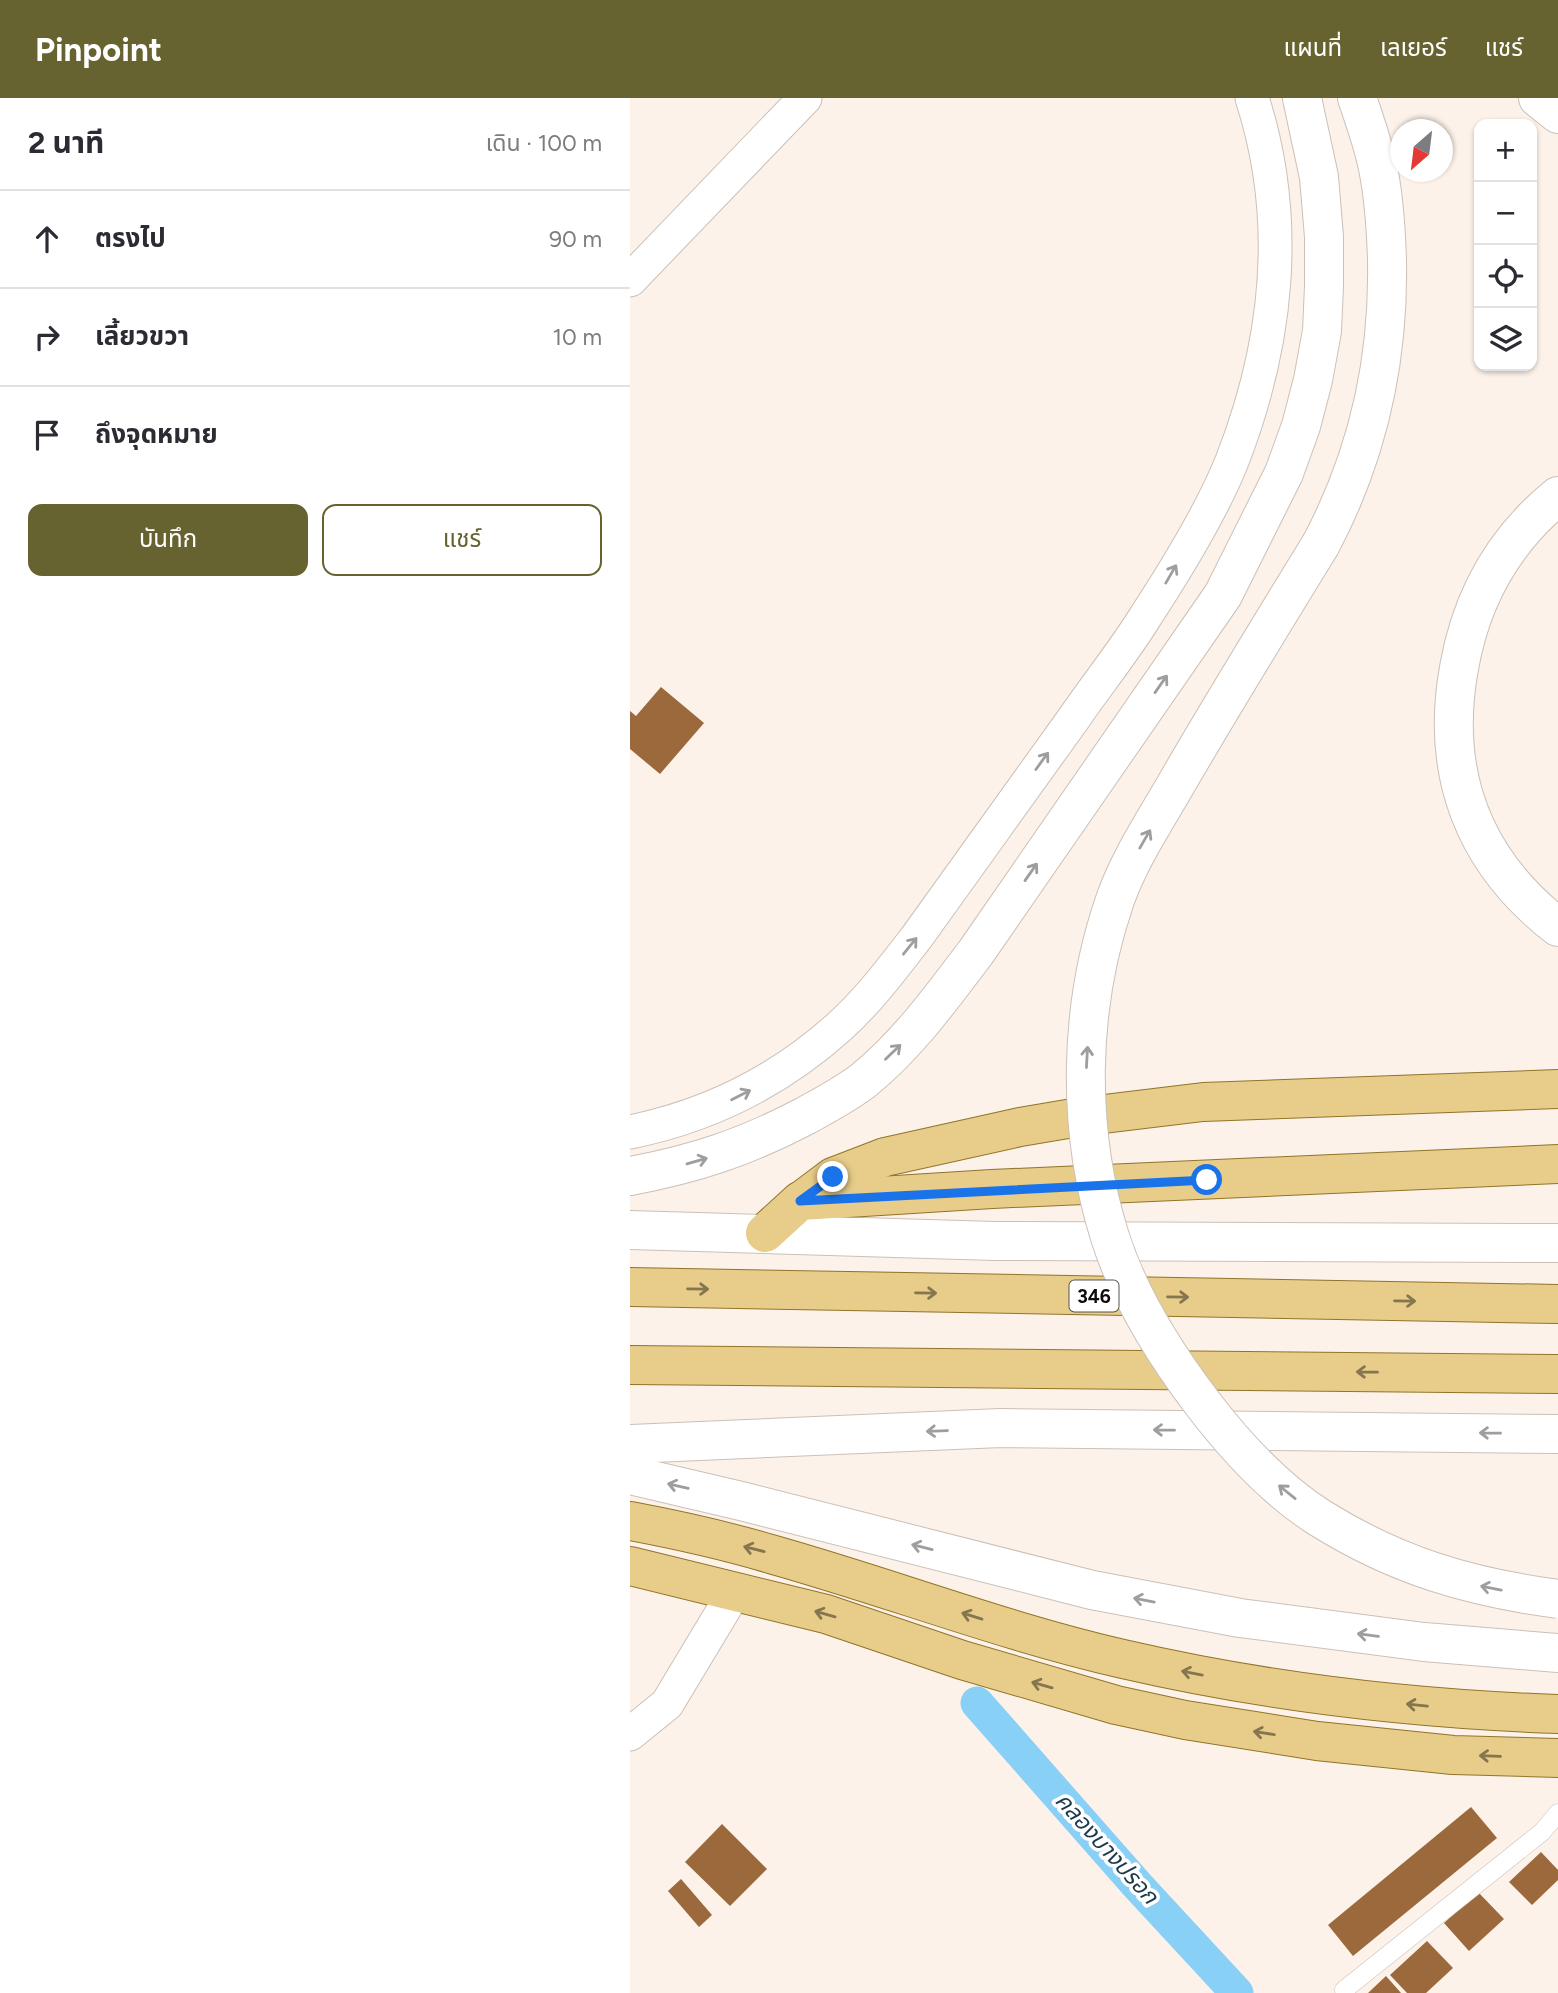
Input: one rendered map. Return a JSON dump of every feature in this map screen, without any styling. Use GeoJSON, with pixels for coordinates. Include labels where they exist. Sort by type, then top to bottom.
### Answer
{"type":"FeatureCollection","features":[{"type":"Feature","properties":{"kind":"main road"},"geometry":{"type":"LineString","coordinates":[[630,1176],[719,1155],[758,1139],[831,1102],[864,1080],[900,1046],[976,952],[1223,595],[1284,473],[1301,426],[1322,331],[1324,237],[1319,177],[1303,98]]}},
{"type":"Feature","properties":{"kind":"main road"},"geometry":{"type":"LineString","coordinates":[[1357,98],[1377,161],[1387,240],[1387,317],[1381,367],[1369,426],[1341,506],[1321,544],[1151,827],[1116,898],[1097,969],[1089,1020],[1086,1083],[1090,1140],[1101,1201],[1119,1260],[1135,1295],[1164,1347],[1229,1438],[1252,1463],[1318,1517],[1351,1536],[1427,1571],[1468,1584],[1558,1599]]}},
{"type":"Feature","properties":{"kind":"main road"},"geometry":{"type":"LineString","coordinates":[[1538,98],[1558,114]]}},
{"type":"Feature","properties":{"kind":"main road"},"geometry":{"type":"LineString","coordinates":[[1558,496],[1514,540],[1483,589],[1464,642],[1454,697],[1453,722],[1454,753],[1462,789],[1479,834],[1518,890],[1536,910],[1558,926]]}},
{"type":"Feature","properties":{"kind":"main road"},"geometry":{"type":"LineString","coordinates":[[765,1233],[800,1201],[833,1177],[886,1157],[1020,1127],[1091,1115],[1203,1102],[1558,1089]]}},
{"type":"Feature","properties":{"kind":"main road"},"geometry":{"type":"LineString","coordinates":[[800,1201],[992,1189],[1558,1164]]}},
{"type":"Feature","properties":{"kind":"main road"},"geometry":{"type":"LineString","coordinates":[[630,1230],[995,1241],[1558,1243]]}},
{"type":"Feature","properties":{"kind":"main road","name":"346"},"geometry":{"type":"LineString","coordinates":[[630,1287],[1558,1304]]}},
{"type":"Feature","properties":{"kind":"main road"},"geometry":{"type":"LineString","coordinates":[[630,1365],[1558,1374]]}},
{"type":"Feature","properties":{"kind":"main road"},"geometry":{"type":"LineString","coordinates":[[630,1444],[1001,1428],[1558,1434]]}},
{"type":"Feature","properties":{"kind":"main road"},"geometry":{"type":"LineString","coordinates":[[630,1475],[1092,1590],[1227,1616],[1424,1642],[1558,1653]]}},
{"type":"Feature","properties":{"kind":"main road"},"geometry":{"type":"LineString","coordinates":[[630,1521],[774,1555],[1012,1628],[1135,1661],[1234,1681],[1344,1698],[1472,1711],[1558,1714]]}},
{"type":"Feature","properties":{"kind":"main road"},"geometry":{"type":"LineString","coordinates":[[630,1566],[826,1614],[1041,1685],[1185,1720],[1317,1741],[1453,1755],[1558,1758]]}},
{"type":"Feature","properties":{"kind":"street"},"geometry":{"type":"LineString","coordinates":[[630,280],[805,98]]}},
{"type":"Feature","properties":{"kind":"street"},"geometry":{"type":"LineString","coordinates":[[630,1132],[689,1117],[726,1102],[795,1063],[841,1026],[916,938],[1147,615],[1207,511],[1231,462],[1250,408],[1268,341],[1273,303],[1276,225],[1263,132],[1252,98]]}},
{"type":"Feature","properties":{"kind":"street"},"geometry":{"type":"LineString","coordinates":[[630,1734],[667,1704],[735,1591]]}},
{"type":"Feature","properties":{"kind":"lane"},"geometry":{"type":"LineString","coordinates":[[1344,1990],[1542,1832],[1558,1813]]}},
{"type":"Feature","properties":{"kind":"building"},"geometry":{"type":"Polygon","coordinates":[[[661,687],[704,723],[660,774],[630,749],[630,711],[636,716],[661,687]]]}},
{"type":"Feature","properties":{"kind":"building"},"geometry":{"type":"Polygon","coordinates":[[[1471,1807],[1497,1838],[1353,1956],[1328,1925],[1471,1807]]]}},
{"type":"Feature","properties":{"kind":"building"},"geometry":{"type":"Polygon","coordinates":[[[722,1824],[767,1869],[730,1906],[685,1862],[722,1824]]]}},
{"type":"Feature","properties":{"kind":"building"},"geometry":{"type":"Polygon","coordinates":[[[1541,1852],[1558,1870],[1558,1880],[1532,1905],[1509,1882],[1541,1852]]]}},
{"type":"Feature","properties":{"kind":"building"},"geometry":{"type":"Polygon","coordinates":[[[681,1879],[712,1915],[699,1927],[668,1891],[681,1879]]]}},
{"type":"Feature","properties":{"kind":"building"},"geometry":{"type":"Polygon","coordinates":[[[1478,1892],[1504,1919],[1469,1951],[1444,1923],[1478,1892]]]}},
{"type":"Feature","properties":{"kind":"building"},"geometry":{"type":"Polygon","coordinates":[[[1427,1941],[1453,1968],[1426,1993],[1407,1993],[1390,1975],[1427,1941]]]}},
{"type":"Feature","properties":{"kind":"building"},"geometry":{"type":"Polygon","coordinates":[[[1386,1976],[1401,1993],[1368,1993],[1386,1976]]]}},
{"type":"Feature","properties":{"kind":"waterway","name":"คลองบางปรอก"},"geometry":{"type":"LineString","coordinates":[[977,1703],[1138,1886],[1237,1993]]}},
{"type":"Feature","properties":{"kind":"route"},"geometry":{"type":"LineString","coordinates":[[833,1177],[800,1201],[1207,1180]]}}]}
